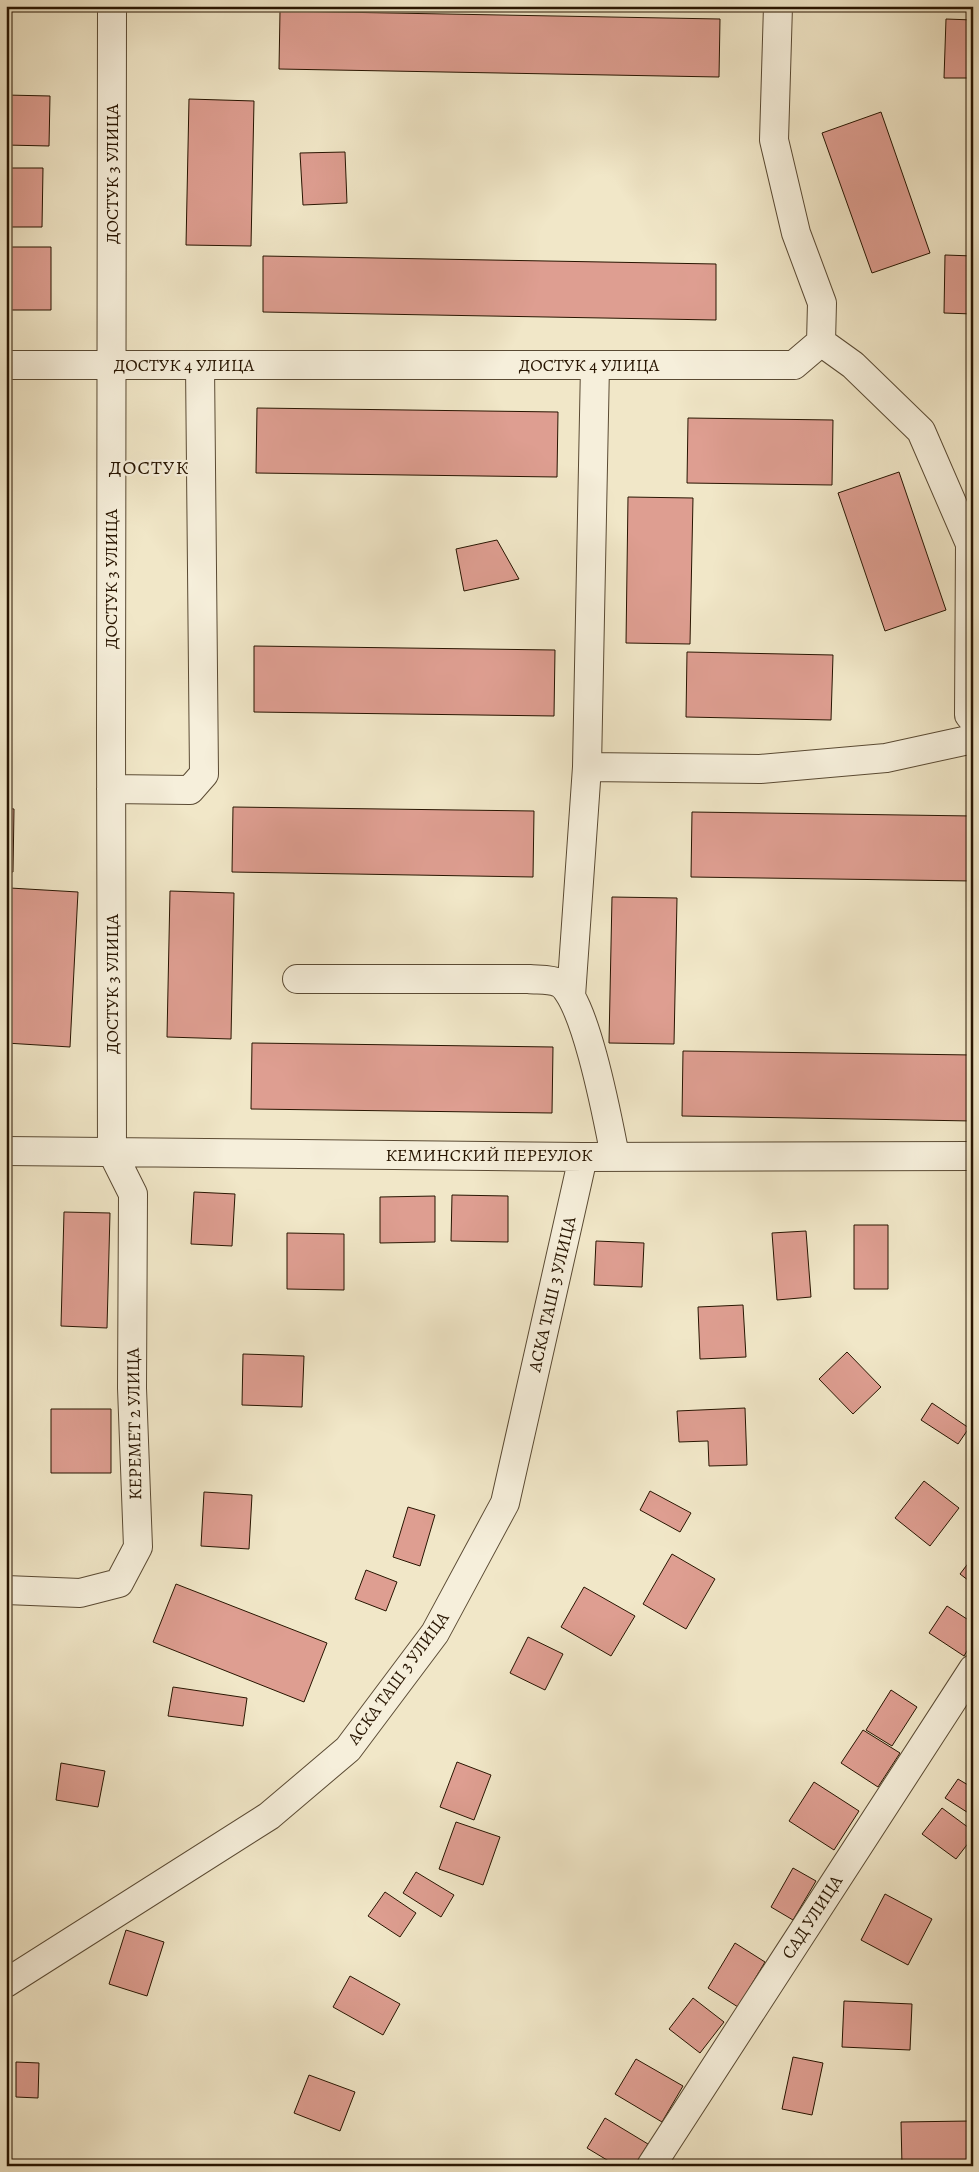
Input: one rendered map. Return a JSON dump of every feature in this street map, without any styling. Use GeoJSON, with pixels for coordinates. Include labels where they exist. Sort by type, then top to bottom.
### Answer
{"type":"FeatureCollection","features":[{"type":"Feature","properties":{"kind":"street","name":"ДОСТУК 3 УЛИЦА"},"geometry":{"type":"LineString","coordinates":[[112,6],[112,1152]]}},
{"type":"Feature","properties":{"kind":"street"},"geometry":{"type":"LineString","coordinates":[[778,6],[774,140],[796,232],[822,303],[821,342],[853,365],[921,431],[970,544],[969,714],[973,720]]}},
{"type":"Feature","properties":{"kind":"street","name":"ДОСТУК 4 УЛИЦА"},"geometry":{"type":"LineString","coordinates":[[6,365],[794,365],[821,342]]}},
{"type":"Feature","properties":{"kind":"street"},"geometry":{"type":"LineString","coordinates":[[111,789],[190,790],[204,774],[200,364]]}},
{"type":"Feature","properties":{"kind":"street"},"geometry":{"type":"LineString","coordinates":[[595,365],[586,767],[572,996],[596,1066],[615,1156]]}},
{"type":"Feature","properties":{"kind":"street"},"geometry":{"type":"LineString","coordinates":[[586,767],[760,770],[886,758],[973,739]]}},
{"type":"Feature","properties":{"kind":"street"},"geometry":{"type":"LineString","coordinates":[[297,979],[529,978],[559,983],[572,996]]}},
{"type":"Feature","properties":{"kind":"street","name":"КЕМИНСКИЙ ПЕРЕУЛОК"},"geometry":{"type":"LineString","coordinates":[[6,1151],[583,1156],[973,1156]]}},
{"type":"Feature","properties":{"kind":"street","name":"КЕРЕМЕТ 2 УЛИЦА"},"geometry":{"type":"LineString","coordinates":[[6,1590],[80,1593],[119,1583],[138,1547],[132,1388],[133,1194],[112,1152]]}},
{"type":"Feature","properties":{"kind":"street","name":"АСКА ТАШ 3 УЛИЦА"},"geometry":{"type":"LineString","coordinates":[[6,1983],[269,1816],[348,1749],[435,1633],[506,1503],[583,1156]]}},
{"type":"Feature","properties":{"kind":"street","name":"САД УЛИЦА"},"geometry":{"type":"LineString","coordinates":[[651,2166],[973,1669]]}},
{"type":"Feature","properties":{"kind":"building"},"geometry":{"type":"Polygon","coordinates":[[[280,11],[720,19],[719,77],[279,69],[280,11]]]}},
{"type":"Feature","properties":{"kind":"building"},"geometry":{"type":"Polygon","coordinates":[[[946,19],[973,20],[973,78],[944,78],[946,19]]]}},
{"type":"Feature","properties":{"kind":"building"},"geometry":{"type":"Polygon","coordinates":[[[6,95],[50,96],[49,146],[6,145],[6,95]]]}},
{"type":"Feature","properties":{"kind":"building"},"geometry":{"type":"Polygon","coordinates":[[[189,99],[254,101],[251,246],[186,245],[189,99]]]}},
{"type":"Feature","properties":{"kind":"building"},"geometry":{"type":"Polygon","coordinates":[[[881,112],[930,253],[872,273],[822,133],[881,112]]]}},
{"type":"Feature","properties":{"kind":"building"},"geometry":{"type":"Polygon","coordinates":[[[345,152],[347,203],[303,205],[300,153],[345,152]]]}},
{"type":"Feature","properties":{"kind":"building"},"geometry":{"type":"Polygon","coordinates":[[[6,168],[43,168],[42,227],[6,227],[6,168]]]}},
{"type":"Feature","properties":{"kind":"building"},"geometry":{"type":"Polygon","coordinates":[[[6,247],[51,247],[51,310],[6,310],[6,247]]]}},
{"type":"Feature","properties":{"kind":"building"},"geometry":{"type":"Polygon","coordinates":[[[945,255],[973,256],[973,314],[944,313],[945,255]]]}},
{"type":"Feature","properties":{"kind":"building"},"geometry":{"type":"Polygon","coordinates":[[[263,256],[716,264],[716,320],[263,312],[263,256]]]}},
{"type":"Feature","properties":{"kind":"building"},"geometry":{"type":"Polygon","coordinates":[[[257,408],[558,412],[557,477],[256,473],[257,408]]]}},
{"type":"Feature","properties":{"kind":"building"},"geometry":{"type":"Polygon","coordinates":[[[688,418],[833,420],[832,485],[687,483],[688,418]]]}},
{"type":"Feature","properties":{"kind":"building"},"geometry":{"type":"Polygon","coordinates":[[[899,472],[946,610],[885,631],[838,493],[899,472]]]}},
{"type":"Feature","properties":{"kind":"building"},"geometry":{"type":"Polygon","coordinates":[[[628,497],[693,498],[690,644],[626,643],[628,497]]]}},
{"type":"Feature","properties":{"kind":"building"},"geometry":{"type":"Polygon","coordinates":[[[497,540],[519,579],[464,591],[456,549],[497,540]]]}},
{"type":"Feature","properties":{"kind":"building"},"geometry":{"type":"Polygon","coordinates":[[[254,646],[555,650],[554,716],[254,712],[254,646]]]}},
{"type":"Feature","properties":{"kind":"building"},"geometry":{"type":"Polygon","coordinates":[[[687,652],[833,655],[831,720],[686,717],[687,652]]]}},
{"type":"Feature","properties":{"kind":"building"},"geometry":{"type":"Polygon","coordinates":[[[233,807],[534,811],[533,877],[232,872],[233,807]]]}},
{"type":"Feature","properties":{"kind":"building"},"geometry":{"type":"Polygon","coordinates":[[[6,808],[14,809],[13,872],[6,872],[6,808]]]}},
{"type":"Feature","properties":{"kind":"building"},"geometry":{"type":"Polygon","coordinates":[[[692,812],[973,816],[973,881],[691,877],[692,812]]]}},
{"type":"Feature","properties":{"kind":"building"},"geometry":{"type":"Polygon","coordinates":[[[10,888],[78,892],[70,1047],[6,1043],[6,956],[10,888]]]}},
{"type":"Feature","properties":{"kind":"building"},"geometry":{"type":"Polygon","coordinates":[[[170,891],[234,893],[231,1039],[167,1037],[170,891]]]}},
{"type":"Feature","properties":{"kind":"building"},"geometry":{"type":"Polygon","coordinates":[[[612,897],[677,898],[674,1044],[609,1043],[612,897]]]}},
{"type":"Feature","properties":{"kind":"building"},"geometry":{"type":"Polygon","coordinates":[[[252,1043],[553,1047],[552,1113],[251,1109],[252,1043]]]}},
{"type":"Feature","properties":{"kind":"building"},"geometry":{"type":"Polygon","coordinates":[[[683,1051],[973,1055],[973,1121],[682,1116],[683,1051]]]}},
{"type":"Feature","properties":{"kind":"building"},"geometry":{"type":"Polygon","coordinates":[[[194,1192],[235,1194],[232,1246],[191,1244],[194,1192]]]}},
{"type":"Feature","properties":{"kind":"building"},"geometry":{"type":"Polygon","coordinates":[[[452,1195],[508,1196],[508,1242],[451,1241],[452,1195]]]}},
{"type":"Feature","properties":{"kind":"building"},"geometry":{"type":"Polygon","coordinates":[[[435,1196],[435,1242],[380,1243],[380,1197],[435,1196]]]}},
{"type":"Feature","properties":{"kind":"building"},"geometry":{"type":"Polygon","coordinates":[[[64,1212],[110,1213],[107,1328],[61,1326],[64,1212]]]}},
{"type":"Feature","properties":{"kind":"building"},"geometry":{"type":"Polygon","coordinates":[[[854,1225],[888,1225],[888,1289],[854,1289],[854,1225]]]}},
{"type":"Feature","properties":{"kind":"building"},"geometry":{"type":"Polygon","coordinates":[[[806,1231],[811,1297],[777,1300],[772,1233],[806,1231]]]}},
{"type":"Feature","properties":{"kind":"building"},"geometry":{"type":"Polygon","coordinates":[[[287,1233],[344,1234],[344,1290],[287,1289],[287,1233]]]}},
{"type":"Feature","properties":{"kind":"building"},"geometry":{"type":"Polygon","coordinates":[[[596,1241],[644,1243],[642,1287],[594,1285],[596,1241]]]}},
{"type":"Feature","properties":{"kind":"building"},"geometry":{"type":"Polygon","coordinates":[[[743,1305],[746,1357],[700,1359],[698,1307],[743,1305]]]}},
{"type":"Feature","properties":{"kind":"building"},"geometry":{"type":"Polygon","coordinates":[[[847,1352],[881,1387],[853,1414],[819,1379],[847,1352]]]}},
{"type":"Feature","properties":{"kind":"building"},"geometry":{"type":"Polygon","coordinates":[[[243,1354],[304,1356],[302,1407],[242,1405],[243,1354]]]}},
{"type":"Feature","properties":{"kind":"building"},"geometry":{"type":"Polygon","coordinates":[[[932,1403],[969,1428],[958,1444],[921,1420],[932,1403]]]}},
{"type":"Feature","properties":{"kind":"building"},"geometry":{"type":"Polygon","coordinates":[[[745,1408],[747,1465],[709,1466],[708,1441],[679,1442],[677,1411],[745,1408]]]}},
{"type":"Feature","properties":{"kind":"building"},"geometry":{"type":"Polygon","coordinates":[[[51,1409],[111,1409],[111,1473],[51,1473],[51,1409]]]}},
{"type":"Feature","properties":{"kind":"building"},"geometry":{"type":"Polygon","coordinates":[[[924,1481],[959,1508],[930,1546],[895,1518],[924,1481]]]}},
{"type":"Feature","properties":{"kind":"building"},"geometry":{"type":"Polygon","coordinates":[[[650,1491],[691,1513],[680,1532],[640,1510],[650,1491]]]}},
{"type":"Feature","properties":{"kind":"building"},"geometry":{"type":"Polygon","coordinates":[[[204,1492],[252,1495],[249,1549],[201,1546],[204,1492]]]}},
{"type":"Feature","properties":{"kind":"building"},"geometry":{"type":"Polygon","coordinates":[[[408,1507],[435,1515],[420,1566],[393,1557],[408,1507]]]}},
{"type":"Feature","properties":{"kind":"building"},"geometry":{"type":"Polygon","coordinates":[[[672,1554],[715,1579],[686,1629],[643,1604],[672,1554]]]}},
{"type":"Feature","properties":{"kind":"building"},"geometry":{"type":"Polygon","coordinates":[[[973,1557],[973,1584],[960,1574],[973,1557]]]}},
{"type":"Feature","properties":{"kind":"building"},"geometry":{"type":"Polygon","coordinates":[[[366,1570],[397,1582],[386,1611],[355,1599],[366,1570]]]}},
{"type":"Feature","properties":{"kind":"building"},"geometry":{"type":"Polygon","coordinates":[[[176,1584],[327,1643],[304,1702],[153,1642],[176,1584]]]}},
{"type":"Feature","properties":{"kind":"building"},"geometry":{"type":"Polygon","coordinates":[[[584,1587],[635,1616],[611,1656],[561,1627],[584,1587]]]}},
{"type":"Feature","properties":{"kind":"building"},"geometry":{"type":"Polygon","coordinates":[[[947,1606],[973,1623],[973,1641],[964,1656],[929,1633],[947,1606]]]}},
{"type":"Feature","properties":{"kind":"building"},"geometry":{"type":"Polygon","coordinates":[[[528,1637],[563,1654],[545,1690],[510,1673],[528,1637]]]}},
{"type":"Feature","properties":{"kind":"building"},"geometry":{"type":"Polygon","coordinates":[[[173,1687],[247,1698],[243,1726],[168,1716],[173,1687]]]}},
{"type":"Feature","properties":{"kind":"building"},"geometry":{"type":"Polygon","coordinates":[[[891,1690],[917,1707],[892,1746],[866,1730],[891,1690]]]}},
{"type":"Feature","properties":{"kind":"building"},"geometry":{"type":"Polygon","coordinates":[[[863,1730],[900,1753],[878,1787],[841,1763],[863,1730]]]}},
{"type":"Feature","properties":{"kind":"building"},"geometry":{"type":"Polygon","coordinates":[[[457,1762],[491,1775],[474,1820],[440,1807],[457,1762]]]}},
{"type":"Feature","properties":{"kind":"building"},"geometry":{"type":"Polygon","coordinates":[[[61,1763],[105,1771],[98,1807],[56,1800],[61,1763]]]}},
{"type":"Feature","properties":{"kind":"building"},"geometry":{"type":"Polygon","coordinates":[[[958,1779],[973,1788],[973,1816],[945,1798],[958,1779]]]}},
{"type":"Feature","properties":{"kind":"building"},"geometry":{"type":"Polygon","coordinates":[[[814,1782],[859,1811],[834,1850],[789,1821],[814,1782]]]}},
{"type":"Feature","properties":{"kind":"building"},"geometry":{"type":"Polygon","coordinates":[[[942,1808],[973,1831],[973,1837],[956,1859],[922,1834],[942,1808]]]}},
{"type":"Feature","properties":{"kind":"building"},"geometry":{"type":"Polygon","coordinates":[[[456,1822],[500,1837],[483,1885],[439,1869],[456,1822]]]}},
{"type":"Feature","properties":{"kind":"building"},"geometry":{"type":"Polygon","coordinates":[[[793,1868],[816,1881],[793,1920],[771,1907],[793,1868]]]}},
{"type":"Feature","properties":{"kind":"building"},"geometry":{"type":"Polygon","coordinates":[[[416,1872],[454,1895],[441,1917],[403,1893],[416,1872]]]}},
{"type":"Feature","properties":{"kind":"building"},"geometry":{"type":"Polygon","coordinates":[[[385,1892],[416,1913],[400,1937],[368,1916],[385,1892]]]}},
{"type":"Feature","properties":{"kind":"building"},"geometry":{"type":"Polygon","coordinates":[[[885,1894],[932,1919],[908,1965],[861,1940],[885,1894]]]}},
{"type":"Feature","properties":{"kind":"building"},"geometry":{"type":"Polygon","coordinates":[[[126,1930],[164,1942],[147,1996],[109,1984],[126,1930]]]}},
{"type":"Feature","properties":{"kind":"building"},"geometry":{"type":"Polygon","coordinates":[[[735,1943],[765,1962],[738,2007],[708,1988],[735,1943]]]}},
{"type":"Feature","properties":{"kind":"building"},"geometry":{"type":"Polygon","coordinates":[[[350,1976],[400,2004],[383,2035],[333,2007],[350,1976]]]}},
{"type":"Feature","properties":{"kind":"building"},"geometry":{"type":"Polygon","coordinates":[[[693,1998],[724,2022],[700,2053],[669,2029],[693,1998]]]}},
{"type":"Feature","properties":{"kind":"building"},"geometry":{"type":"Polygon","coordinates":[[[844,2001],[912,2004],[910,2050],[842,2047],[844,2001]]]}},
{"type":"Feature","properties":{"kind":"building"},"geometry":{"type":"Polygon","coordinates":[[[793,2057],[823,2063],[812,2115],[782,2109],[793,2057]]]}},
{"type":"Feature","properties":{"kind":"building"},"geometry":{"type":"Polygon","coordinates":[[[636,2059],[683,2086],[662,2122],[615,2094],[636,2059]]]}},
{"type":"Feature","properties":{"kind":"building"},"geometry":{"type":"Polygon","coordinates":[[[16,2062],[39,2063],[38,2098],[16,2097],[16,2062]]]}},
{"type":"Feature","properties":{"kind":"building"},"geometry":{"type":"Polygon","coordinates":[[[309,2075],[355,2092],[340,2131],[294,2113],[309,2075]]]}},
{"type":"Feature","properties":{"kind":"building"},"geometry":{"type":"Polygon","coordinates":[[[605,2118],[648,2144],[635,2166],[617,2166],[587,2148],[605,2118]]]}},
{"type":"Feature","properties":{"kind":"building"},"geometry":{"type":"Polygon","coordinates":[[[970,2121],[971,2166],[902,2166],[901,2122],[970,2121]]]}},
{"type":"Feature","properties":{"kind":"building"},"geometry":{"type":"Polygon","coordinates":[[[24,2163],[75,2163],[75,2166],[24,2166],[24,2163]]]}},
{"type":"Feature","properties":{"kind":"district","name":"ДОСТУК"},"geometry":{"type":"Point","coordinates":[149,467]}}]}
